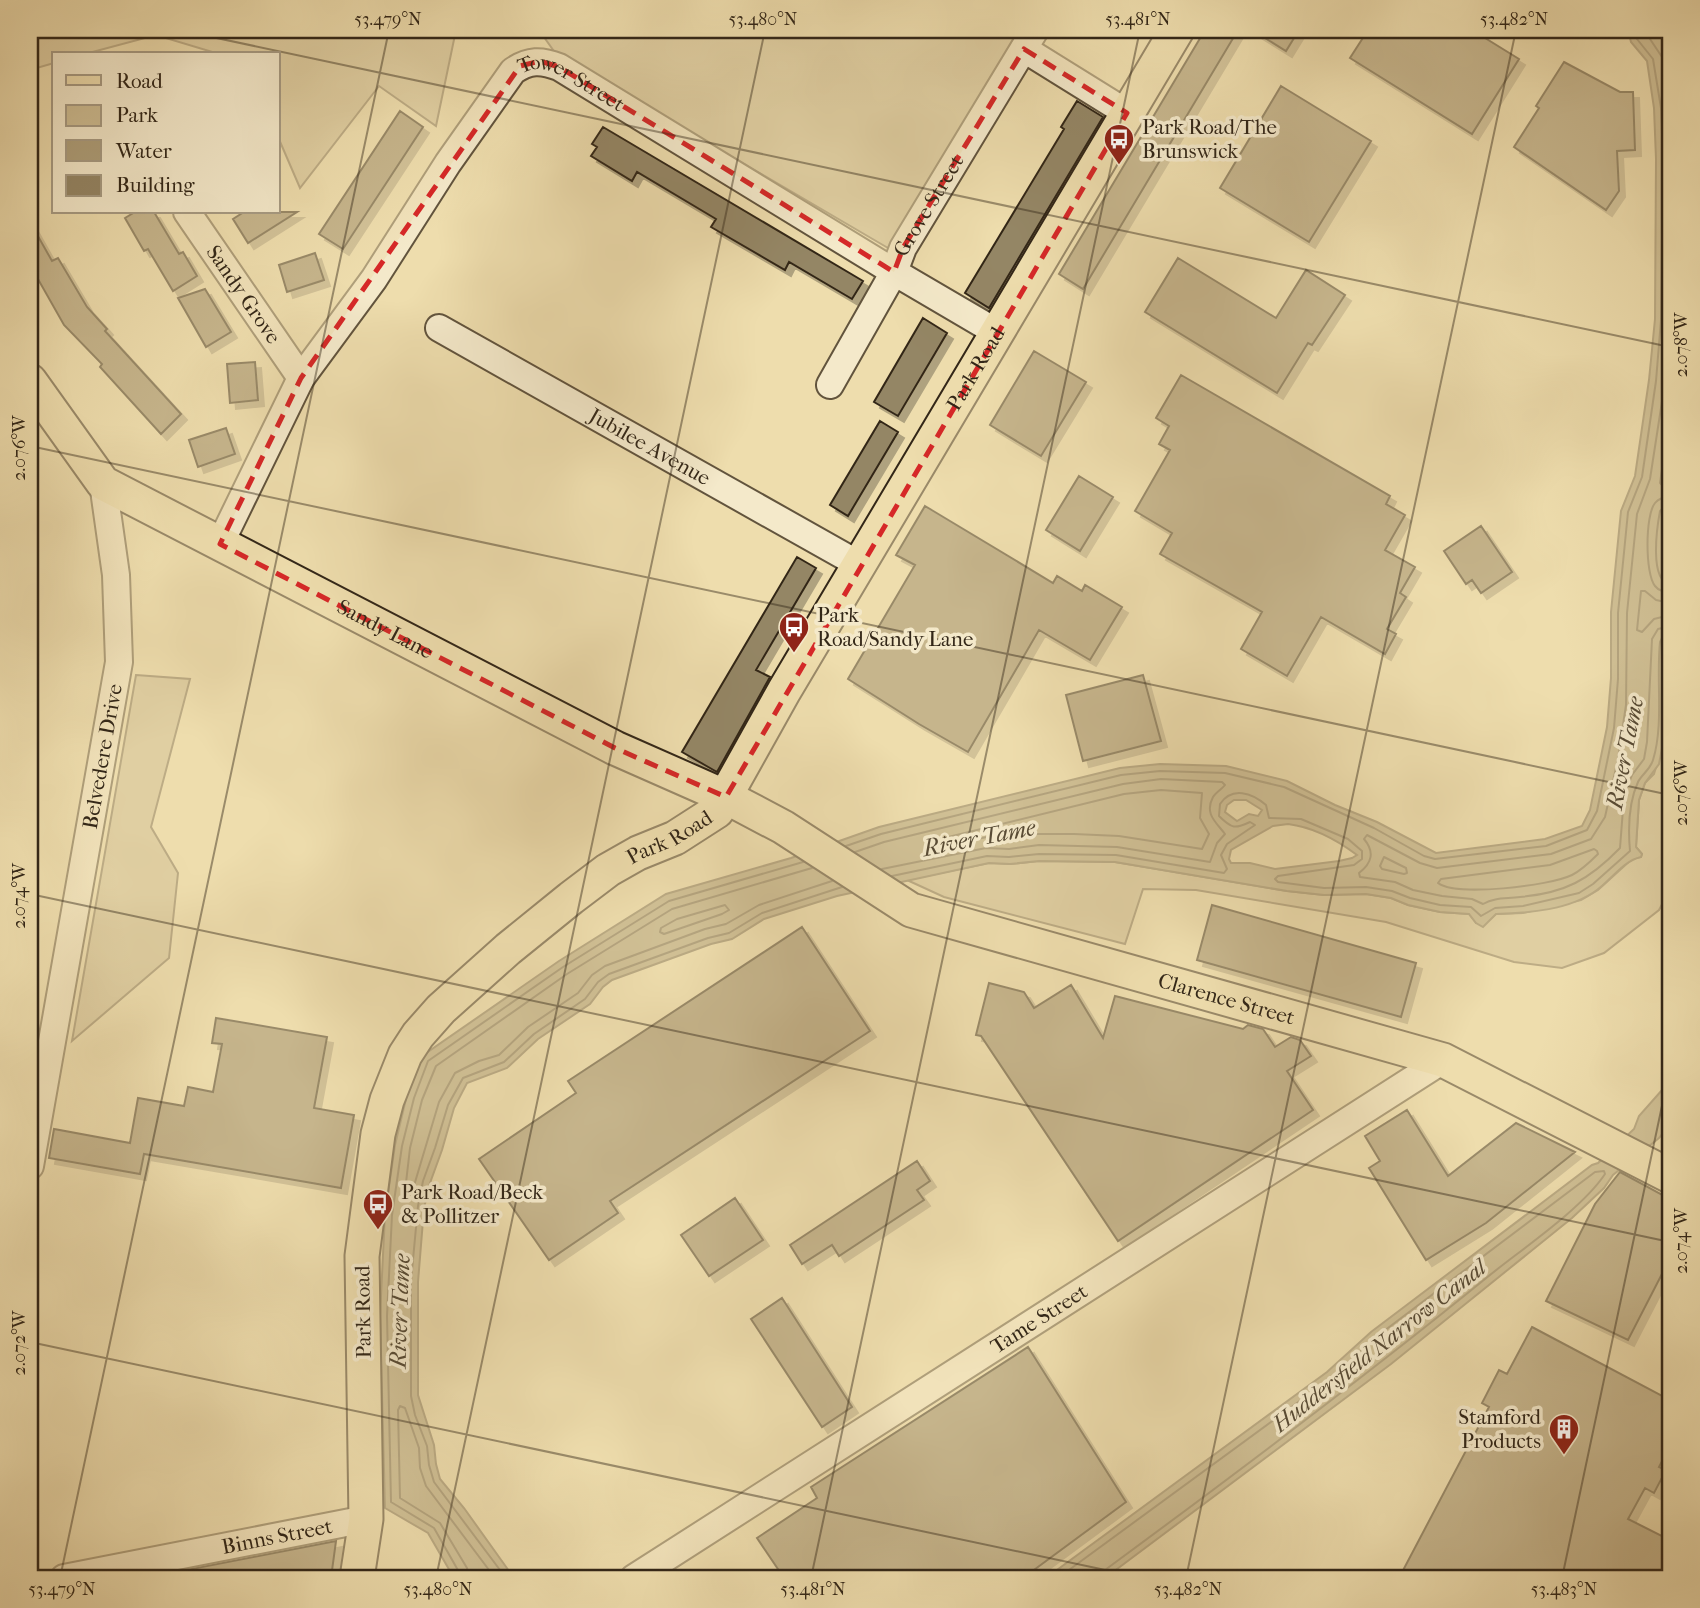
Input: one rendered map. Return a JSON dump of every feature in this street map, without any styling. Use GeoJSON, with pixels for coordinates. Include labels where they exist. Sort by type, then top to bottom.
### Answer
{"type":"FeatureCollection","features":[{"type":"Feature","properties":{"kind":"main road","name":"Park Road"},"geometry":{"type":"LineString","coordinates":[[357,1578],[366,1520],[362,1256],[379,1134],[387,1100],[405,1055],[441,1009],[508,949],[571,898],[608,870],[704,821],[717,811],[784,691],[1177,30]]}},
{"type":"Feature","properties":{"kind":"main road","name":"Sandy Lane"},"geometry":{"type":"LineString","coordinates":[[30,381],[103,483],[615,748],[726,797],[783,827]]}},
{"type":"Feature","properties":{"kind":"main road","name":"Clarence Street"},"geometry":{"type":"LineString","coordinates":[[783,827],[911,910],[1443,1060],[1591,1133],[1661,1171]]}},
{"type":"Feature","properties":{"kind":"street"},"geometry":{"type":"LineString","coordinates":[[1029,39],[1127,113]]}},
{"type":"Feature","properties":{"kind":"street","name":"Grove Street"},"geometry":{"type":"LineString","coordinates":[[830,385],[894,272],[903,248],[1029,39]]}},
{"type":"Feature","properties":{"kind":"street","name":"Tower Street"},"geometry":{"type":"LineString","coordinates":[[220,544],[301,378],[374,279],[448,163],[513,71],[529,62],[540,61],[559,67],[998,333]]}},
{"type":"Feature","properties":{"kind":"street","name":"Sandy Grove"},"geometry":{"type":"LineString","coordinates":[[188,214],[301,378]]}},
{"type":"Feature","properties":{"kind":"street","name":"Jubilee Avenue"},"geometry":{"type":"LineString","coordinates":[[439,328],[860,565]]}},
{"type":"Feature","properties":{"kind":"street","name":"Belvedere Drive"},"geometry":{"type":"LineString","coordinates":[[30,1166],[119,662],[116,575],[103,483]]}},
{"type":"Feature","properties":{"kind":"street","name":"Tame Street"},"geometry":{"type":"LineString","coordinates":[[634,1578],[1443,1060]]}},
{"type":"Feature","properties":{"kind":"street","name":"Binns Street"},"geometry":{"type":"LineString","coordinates":[[64,1578],[366,1520]]}},
{"type":"Feature","properties":{"kind":"highlighted area"},"geometry":{"type":"Polygon","coordinates":[[[1024,49],[1127,113],[726,797],[615,748],[220,544],[301,378],[520,66],[540,61],[559,67],[894,272],[903,248],[1024,49]]]}},
{"type":"Feature","properties":{"kind":"green space"},"geometry":{"type":"Polygon","coordinates":[[[30,30],[456,30],[436,126],[379,86],[300,188],[280,142],[280,52],[212,52],[156,35],[92,52],[52,52],[52,64],[30,70],[30,30]]]}},
{"type":"Feature","properties":{"kind":"green space"},"geometry":{"type":"Polygon","coordinates":[[[539,30],[1022,30],[888,248],[556,54],[539,30]]]}},
{"type":"Feature","properties":{"kind":"green space"},"geometry":{"type":"Polygon","coordinates":[[[1670,495],[1670,889],[1659,910],[1604,953],[1562,968],[1514,962],[1386,922],[1196,890],[1143,889],[1125,944],[944,897],[907,880],[989,863],[1115,862],[1287,891],[1324,895],[1366,894],[1391,898],[1440,912],[1469,914],[1476,923],[1489,920],[1496,914],[1523,913],[1581,900],[1598,890],[1632,859],[1641,857],[1642,854],[1636,847],[1639,800],[1645,783],[1654,774],[1663,743],[1669,625],[1663,556],[1670,495]]]}},
{"type":"Feature","properties":{"kind":"green space"},"geometry":{"type":"Polygon","coordinates":[[[136,675],[190,679],[151,827],[178,873],[169,958],[72,1041],[136,675]]]}},
{"type":"Feature","properties":{"kind":"water","name":"River Tame"},"geometry":{"type":"Polygon","coordinates":[[[1628,30],[1670,30],[1670,495],[1663,556],[1669,625],[1663,743],[1659,764],[1645,783],[1639,800],[1636,847],[1642,854],[1641,857],[1623,866],[1586,897],[1562,906],[1496,914],[1483,927],[1469,914],[1440,912],[1366,894],[1324,895],[1287,891],[1115,862],[989,863],[837,896],[764,919],[732,939],[612,980],[590,1004],[538,1039],[507,1068],[467,1083],[454,1108],[430,1183],[424,1208],[418,1282],[418,1395],[434,1445],[440,1479],[514,1578],[454,1578],[428,1533],[385,1508],[380,1316],[385,1214],[395,1145],[407,1095],[422,1056],[559,961],[666,894],[791,858],[879,827],[1120,768],[1160,764],[1226,766],[1287,781],[1377,822],[1436,853],[1545,839],[1582,826],[1590,810],[1607,727],[1611,678],[1611,612],[1621,511],[1635,476],[1655,319],[1654,108],[1647,61],[1631,42],[1628,30]],[[1234,800],[1227,805],[1225,812],[1237,821],[1249,814],[1258,816],[1262,810],[1246,800],[1234,800]],[[1288,824],[1273,826],[1231,850],[1231,863],[1250,863],[1275,869],[1339,861],[1357,855],[1324,835],[1288,824]]]}},
{"type":"Feature","properties":{"kind":"water","name":"Huddersfield Narrow Canal"},"geometry":{"type":"Polygon","coordinates":[[[1670,1081],[1670,1125],[1659,1138],[1613,1175],[1604,1188],[1572,1218],[1391,1364],[1105,1578],[1046,1578],[1327,1372],[1371,1332],[1598,1163],[1634,1129],[1639,1116],[1670,1081]]]}},
{"type":"Feature","properties":{"kind":"building"},"geometry":{"type":"Polygon","coordinates":[[[1205,30],[1238,30],[1083,289],[1059,274],[1205,30]]]}},
{"type":"Feature","properties":{"kind":"building"},"geometry":{"type":"Polygon","coordinates":[[[1252,30],[1299,30],[1286,51],[1252,30]]]}},
{"type":"Feature","properties":{"kind":"building"},"geometry":{"type":"Polygon","coordinates":[[[1368,30],[1472,30],[1519,59],[1472,134],[1350,58],[1368,30]]]}},
{"type":"Feature","properties":{"kind":"building"},"geometry":{"type":"Polygon","coordinates":[[[1564,62],[1620,92],[1633,92],[1635,150],[1617,151],[1619,191],[1606,210],[1514,147],[1564,62]]]}},
{"type":"Feature","properties":{"kind":"building"},"geometry":{"type":"Polygon","coordinates":[[[1281,86],[1371,141],[1309,242],[1220,188],[1281,86]]]}},
{"type":"Feature","properties":{"kind":"building"},"geometry":{"type":"Polygon","coordinates":[[[1077,101],[1103,117],[989,308],[965,293],[1064,129],[1061,127],[1077,101]]]}},
{"type":"Feature","properties":{"kind":"building"},"geometry":{"type":"Polygon","coordinates":[[[400,111],[423,127],[343,249],[319,234],[400,111]]]}},
{"type":"Feature","properties":{"kind":"building"},"geometry":{"type":"Polygon","coordinates":[[[603,127],[863,281],[852,299],[789,262],[785,270],[711,227],[716,219],[637,172],[632,181],[591,156],[597,147],[592,144],[603,127]]]}},
{"type":"Feature","properties":{"kind":"building"},"geometry":{"type":"Polygon","coordinates":[[[297,212],[248,243],[233,219],[241,214],[297,212]]]}},
{"type":"Feature","properties":{"kind":"building"},"geometry":{"type":"Polygon","coordinates":[[[132,214],[155,214],[179,254],[183,252],[197,276],[173,291],[148,249],[144,251],[125,218],[132,214]]]}},
{"type":"Feature","properties":{"kind":"building"},"geometry":{"type":"Polygon","coordinates":[[[30,222],[52,261],[58,258],[87,307],[107,329],[105,331],[181,414],[161,434],[100,367],[102,364],[64,325],[30,265],[30,222]]]}},
{"type":"Feature","properties":{"kind":"building"},"geometry":{"type":"Polygon","coordinates":[[[315,253],[324,280],[287,292],[279,265],[315,253]]]}},
{"type":"Feature","properties":{"kind":"building"},"geometry":{"type":"Polygon","coordinates":[[[1178,258],[1276,318],[1306,270],[1345,295],[1312,345],[1308,343],[1277,393],[1145,312],[1178,258]]]}},
{"type":"Feature","properties":{"kind":"building"},"geometry":{"type":"Polygon","coordinates":[[[205,289],[231,332],[206,347],[178,298],[205,289]]]}},
{"type":"Feature","properties":{"kind":"building"},"geometry":{"type":"Polygon","coordinates":[[[923,318],[947,333],[898,416],[874,402],[923,318]]]}},
{"type":"Feature","properties":{"kind":"building"},"geometry":{"type":"Polygon","coordinates":[[[1034,351],[1086,382],[1041,456],[990,425],[1034,351]]]}},
{"type":"Feature","properties":{"kind":"building"},"geometry":{"type":"Polygon","coordinates":[[[255,362],[258,400],[230,403],[227,364],[255,362]]]}},
{"type":"Feature","properties":{"kind":"building"},"geometry":{"type":"Polygon","coordinates":[[[1181,375],[1390,496],[1386,504],[1405,515],[1385,550],[1415,567],[1400,593],[1406,597],[1387,629],[1396,634],[1385,654],[1321,617],[1287,676],[1241,649],[1262,612],[1160,554],[1172,533],[1135,511],[1170,450],[1159,444],[1169,426],[1156,418],[1181,375]]]}},
{"type":"Feature","properties":{"kind":"building"},"geometry":{"type":"Polygon","coordinates":[[[880,421],[898,432],[848,516],[830,505],[880,421]]]}},
{"type":"Feature","properties":{"kind":"building"},"geometry":{"type":"Polygon","coordinates":[[[226,428],[235,454],[198,467],[189,440],[226,428]]]}},
{"type":"Feature","properties":{"kind":"building"},"geometry":{"type":"Polygon","coordinates":[[[1079,476],[1113,497],[1080,551],[1046,530],[1079,476]]]}},
{"type":"Feature","properties":{"kind":"building"},"geometry":{"type":"Polygon","coordinates":[[[925,506],[1053,583],[1057,576],[1082,591],[1085,585],[1122,607],[1090,660],[1039,630],[968,752],[848,679],[915,565],[896,555],[925,506]]]}},
{"type":"Feature","properties":{"kind":"building"},"geometry":{"type":"Polygon","coordinates":[[[1481,526],[1512,572],[1481,593],[1472,580],[1466,584],[1444,551],[1481,526]]]}},
{"type":"Feature","properties":{"kind":"building"},"geometry":{"type":"Polygon","coordinates":[[[797,557],[816,568],[756,670],[770,677],[717,772],[682,752],[797,557]]]}},
{"type":"Feature","properties":{"kind":"building"},"geometry":{"type":"Polygon","coordinates":[[[1143,675],[1161,741],[1083,761],[1066,695],[1143,675]]]}},
{"type":"Feature","properties":{"kind":"building"},"geometry":{"type":"Polygon","coordinates":[[[1212,905],[1416,963],[1401,1017],[1197,960],[1212,905]]]}},
{"type":"Feature","properties":{"kind":"building"},"geometry":{"type":"Polygon","coordinates":[[[802,927],[870,1031],[610,1201],[618,1213],[549,1260],[479,1159],[576,1093],[568,1081],[802,927]]]}},
{"type":"Feature","properties":{"kind":"building"},"geometry":{"type":"Polygon","coordinates":[[[989,983],[1024,992],[1034,1008],[1071,985],[1103,1038],[1115,996],[1243,1029],[1248,1025],[1263,1029],[1275,1047],[1291,1037],[1300,1040],[1311,1056],[1287,1071],[1313,1110],[1118,1241],[981,1036],[976,1035],[989,983]]]}},
{"type":"Feature","properties":{"kind":"building"},"geometry":{"type":"Polygon","coordinates":[[[216,1018],[327,1037],[314,1108],[354,1115],[341,1188],[144,1154],[140,1174],[49,1158],[54,1129],[130,1143],[138,1098],[184,1106],[188,1087],[213,1092],[222,1044],[212,1043],[216,1018]]]}},
{"type":"Feature","properties":{"kind":"building"},"geometry":{"type":"Polygon","coordinates":[[[1407,1110],[1448,1176],[1516,1123],[1575,1152],[1486,1223],[1426,1260],[1369,1168],[1380,1161],[1365,1136],[1407,1110]]]}},
{"type":"Feature","properties":{"kind":"building"},"geometry":{"type":"Polygon","coordinates":[[[917,1161],[930,1181],[917,1190],[924,1200],[839,1256],[832,1245],[802,1264],[790,1245],[917,1161]]]}},
{"type":"Feature","properties":{"kind":"building"},"geometry":{"type":"Polygon","coordinates":[[[1620,1172],[1670,1199],[1670,1276],[1663,1272],[1628,1340],[1546,1301],[1595,1204],[1620,1172]]]}},
{"type":"Feature","properties":{"kind":"building"},"geometry":{"type":"Polygon","coordinates":[[[735,1198],[763,1240],[709,1276],[681,1235],[735,1198]]]}},
{"type":"Feature","properties":{"kind":"building"},"geometry":{"type":"Polygon","coordinates":[[[782,1298],[852,1407],[822,1427],[751,1319],[782,1298]]]}},
{"type":"Feature","properties":{"kind":"building","name":"Stamford Products"},"geometry":{"type":"Polygon","coordinates":[[[1532,1327],[1670,1400],[1670,1446],[1659,1467],[1666,1470],[1654,1493],[1645,1488],[1628,1519],[1670,1540],[1670,1578],[1399,1578],[1489,1407],[1482,1403],[1499,1370],[1507,1374],[1532,1327]]]}},
{"type":"Feature","properties":{"kind":"building"},"geometry":{"type":"Polygon","coordinates":[[[1028,1347],[1126,1502],[1023,1578],[784,1578],[757,1538],[817,1498],[811,1487],[1028,1347]]]}},
{"type":"Feature","properties":{"kind":"building"},"geometry":{"type":"Polygon","coordinates":[[[336,1541],[331,1578],[176,1578],[176,1572],[336,1541]]]}},
{"type":"Feature","properties":{"kind":"place","name":"Park Road/The Brunswick"},"geometry":{"type":"Point","coordinates":[1119,166]}},
{"type":"Feature","properties":{"kind":"place","name":"Park Road/Sandy Lane"},"geometry":{"type":"Point","coordinates":[794,654]}},
{"type":"Feature","properties":{"kind":"place","name":"Park Road/Beck & Pollitzer"},"geometry":{"type":"Point","coordinates":[378,1231]}},
{"type":"Feature","properties":{"kind":"place","name":"Stamford Products"},"geometry":{"type":"Point","coordinates":[1564,1456]}}]}
